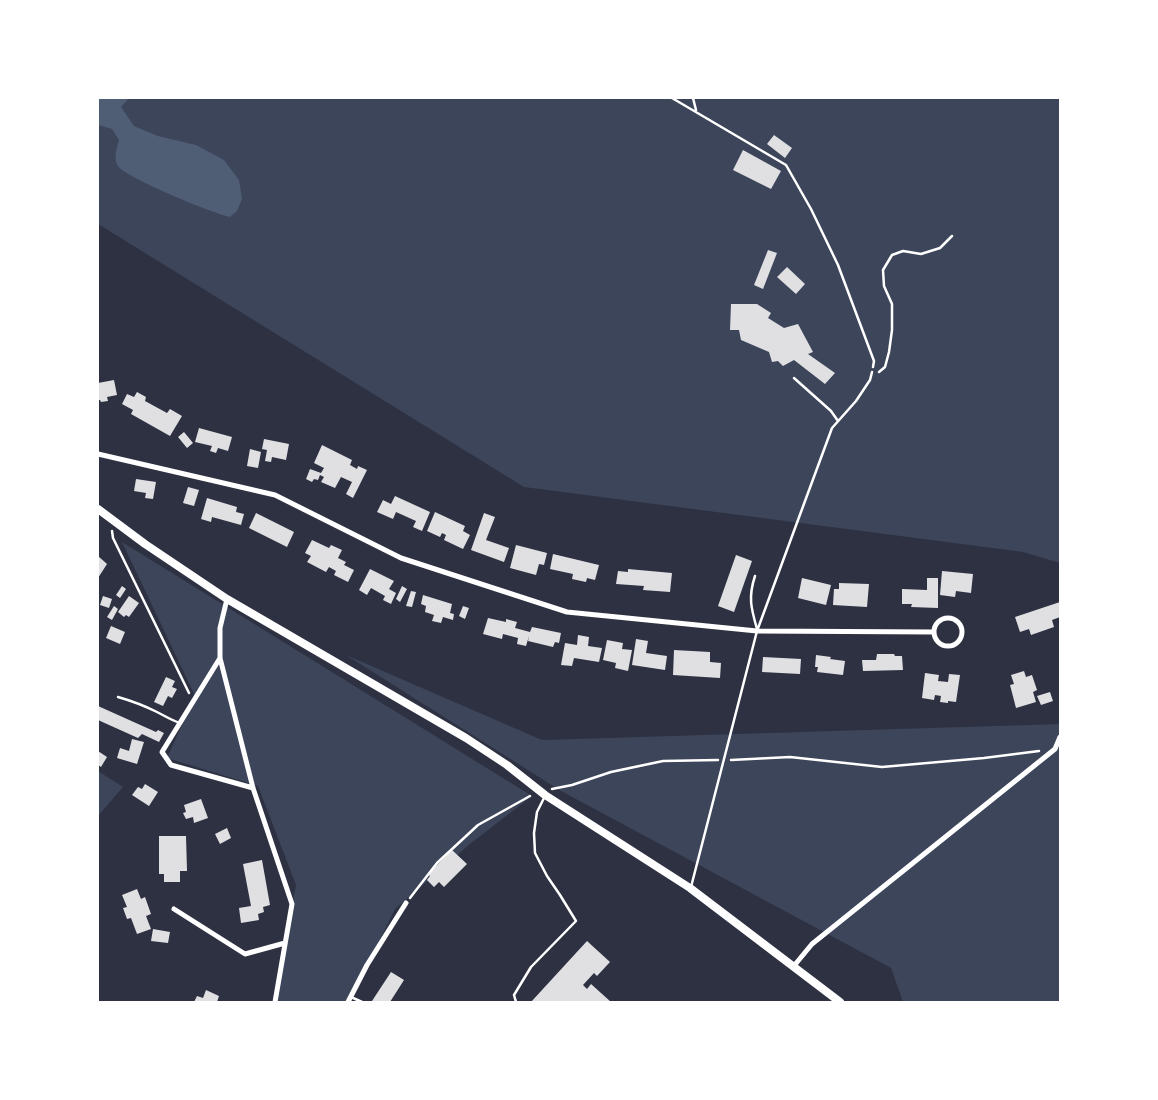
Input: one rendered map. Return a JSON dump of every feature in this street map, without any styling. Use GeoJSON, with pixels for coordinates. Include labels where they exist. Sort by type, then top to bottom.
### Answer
{"type":"FeatureCollection","features":[{"type":"Feature","properties":{"kind":"main road"},"geometry":{"type":"LineString","coordinates":[[98,509],[145,544],[227,599],[466,738],[507,765],[543,793],[690,888],[840,1002]]}},
{"type":"Feature","properties":{"kind":"street"},"geometry":{"type":"LineString","coordinates":[[98,454],[276,495],[401,558],[567,612],[757,631],[934,632]]}},
{"type":"Feature","properties":{"kind":"street"},"geometry":{"type":"LineString","coordinates":[[227,599],[220,628],[220,658],[254,788],[292,904],[275,1002]]}},
{"type":"Feature","properties":{"kind":"street"},"geometry":{"type":"LineString","coordinates":[[945,618],[955,619],[959,623],[962,632],[959,641],[950,646],[944,646],[936,640],[934,632],[938,623],[945,618]]}},
{"type":"Feature","properties":{"kind":"street"},"geometry":{"type":"LineString","coordinates":[[220,658],[162,752],[171,766],[254,788]]}},
{"type":"Feature","properties":{"kind":"street"},"geometry":{"type":"LineString","coordinates":[[793,967],[812,944],[1055,749],[1060,737]]}},
{"type":"Feature","properties":{"kind":"street"},"geometry":{"type":"LineString","coordinates":[[348,1002],[367,965],[406,903]]}},
{"type":"Feature","properties":{"kind":"street"},"geometry":{"type":"LineString","coordinates":[[174,909],[245,954],[285,943]]}},
{"type":"Feature","properties":{"kind":"lane"},"geometry":{"type":"LineString","coordinates":[[690,888],[757,631],[832,428],[856,400],[870,380],[872,372]]}},
{"type":"Feature","properties":{"kind":"lane"},"geometry":{"type":"LineString","coordinates":[[794,378],[831,411],[838,421]]}},
{"type":"Feature","properties":{"kind":"lane"},"geometry":{"type":"LineString","coordinates":[[755,576],[750,598],[757,631]]}},
{"type":"Feature","properties":{"kind":"lane"},"geometry":{"type":"LineString","coordinates":[[118,697],[146,707],[170,720],[180,723]]}},
{"type":"Feature","properties":{"kind":"lane"},"geometry":{"type":"LineString","coordinates":[[516,1002],[514,995],[531,967],[576,921],[547,876],[535,853],[534,833],[543,793]]}},
{"type":"Feature","properties":{"kind":"lane"},"geometry":{"type":"LineString","coordinates":[[351,997],[362,1002]]}},
{"type":"Feature","properties":{"kind":"path"},"geometry":{"type":"LineString","coordinates":[[672,98],[786,166],[838,264],[874,361],[872,372]]}},
{"type":"Feature","properties":{"kind":"path"},"geometry":{"type":"LineString","coordinates":[[693,98],[697,112]]}},
{"type":"Feature","properties":{"kind":"path"},"geometry":{"type":"LineString","coordinates":[[870,380],[885,367],[892,330],[892,304],[884,286],[882,270],[892,255],[903,251],[921,254],[940,248],[952,236]]}},
{"type":"Feature","properties":{"kind":"path"},"geometry":{"type":"LineString","coordinates":[[110,519],[113,538],[193,702]]}},
{"type":"Feature","properties":{"kind":"path"},"geometry":{"type":"LineString","coordinates":[[406,903],[437,863],[478,826],[543,793],[611,772],[663,760],[790,757],[882,766],[984,758],[1055,749]]}},
{"type":"Feature","properties":{"kind":"shaded area"},"geometry":{"type":"Polygon","coordinates":[[[98,98],[1060,98],[1060,563],[1023,552],[524,487],[98,224],[98,98]]]}},
{"type":"Feature","properties":{"kind":"shaded area"},"geometry":{"type":"Polygon","coordinates":[[[98,98],[129,98],[121,107],[134,126],[158,136],[196,145],[224,160],[239,180],[242,199],[237,211],[230,217],[221,214],[170,194],[124,171],[118,166],[116,160],[119,140],[112,129],[98,125],[98,98]]]}},
{"type":"Feature","properties":{"kind":"shaded area"},"geometry":{"type":"Polygon","coordinates":[[[122,542],[532,796],[470,844],[395,909],[350,1002],[273,1002],[296,885],[258,786],[167,758],[195,696],[122,542]]]}},
{"type":"Feature","properties":{"kind":"shaded area"},"geometry":{"type":"Polygon","coordinates":[[[346,655],[542,740],[1060,724],[1060,1002],[903,1002],[891,968],[561,791],[346,655]]]}},
{"type":"Feature","properties":{"kind":"shaded area"},"geometry":{"type":"Polygon","coordinates":[[[98,771],[123,787],[98,816],[98,771]]]}},
{"type":"Feature","properties":{"kind":"building"},"geometry":{"type":"Polygon","coordinates":[[[774,135],[792,148],[785,158],[767,144],[774,135]]]}},
{"type":"Feature","properties":{"kind":"building"},"geometry":{"type":"Polygon","coordinates":[[[743,150],[781,171],[771,189],[733,170],[743,150]]]}},
{"type":"Feature","properties":{"kind":"building"},"geometry":{"type":"Polygon","coordinates":[[[768,250],[777,253],[763,289],[754,285],[768,250]]]}},
{"type":"Feature","properties":{"kind":"building"},"geometry":{"type":"Polygon","coordinates":[[[787,267],[805,284],[796,294],[777,277],[787,267]]]}},
{"type":"Feature","properties":{"kind":"building"},"geometry":{"type":"Polygon","coordinates":[[[731,304],[757,304],[771,313],[768,318],[784,328],[798,324],[813,352],[808,354],[835,373],[825,384],[794,360],[783,366],[778,361],[772,362],[769,352],[741,340],[739,330],[730,330],[731,304]]]}},
{"type":"Feature","properties":{"kind":"building"},"geometry":{"type":"Polygon","coordinates":[[[114,380],[117,395],[107,397],[108,401],[101,402],[98,400],[98,383],[114,380]]]}},
{"type":"Feature","properties":{"kind":"building"},"geometry":{"type":"Polygon","coordinates":[[[137,392],[146,397],[145,401],[167,413],[170,409],[182,416],[170,436],[131,414],[133,410],[122,404],[127,394],[134,397],[137,392]]]}},
{"type":"Feature","properties":{"kind":"building"},"geometry":{"type":"Polygon","coordinates":[[[199,428],[232,437],[228,451],[218,448],[216,453],[210,451],[212,446],[195,442],[199,428]]]}},
{"type":"Feature","properties":{"kind":"building"},"geometry":{"type":"Polygon","coordinates":[[[184,432],[193,443],[187,448],[178,437],[184,432]]]}},
{"type":"Feature","properties":{"kind":"building"},"geometry":{"type":"Polygon","coordinates":[[[264,439],[289,444],[286,460],[272,457],[271,462],[265,461],[267,450],[262,449],[264,439]]]}},
{"type":"Feature","properties":{"kind":"building"},"geometry":{"type":"Polygon","coordinates":[[[322,445],[352,460],[350,465],[357,469],[358,466],[367,470],[353,498],[346,494],[352,482],[341,477],[335,488],[321,482],[324,477],[320,475],[318,480],[314,479],[312,482],[306,479],[310,469],[321,473],[324,468],[314,463],[322,445]]]}},
{"type":"Feature","properties":{"kind":"building"},"geometry":{"type":"Polygon","coordinates":[[[250,449],[261,452],[258,468],[247,466],[250,449]]]}},
{"type":"Feature","properties":{"kind":"building"},"geometry":{"type":"Polygon","coordinates":[[[136,479],[156,482],[153,499],[145,498],[146,493],[134,491],[136,479]]]}},
{"type":"Feature","properties":{"kind":"building"},"geometry":{"type":"Polygon","coordinates":[[[188,487],[199,490],[194,506],[183,503],[188,487]]]}},
{"type":"Feature","properties":{"kind":"building"},"geometry":{"type":"Polygon","coordinates":[[[395,496],[430,512],[422,531],[413,527],[416,521],[396,512],[393,519],[377,512],[383,500],[391,504],[395,496]]]}},
{"type":"Feature","properties":{"kind":"building"},"geometry":{"type":"Polygon","coordinates":[[[207,498],[237,507],[236,512],[244,514],[241,525],[212,517],[211,522],[201,519],[207,498]]]}},
{"type":"Feature","properties":{"kind":"building"},"geometry":{"type":"Polygon","coordinates":[[[435,512],[465,526],[463,531],[470,535],[463,549],[444,540],[446,535],[442,533],[440,537],[427,531],[435,512]]]}},
{"type":"Feature","properties":{"kind":"building"},"geometry":{"type":"Polygon","coordinates":[[[256,513],[294,532],[287,547],[249,528],[256,513]]]}},
{"type":"Feature","properties":{"kind":"building"},"geometry":{"type":"Polygon","coordinates":[[[484,513],[495,517],[486,540],[509,548],[504,562],[471,550],[484,513]]]}},
{"type":"Feature","properties":{"kind":"building"},"geometry":{"type":"Polygon","coordinates":[[[312,540],[329,548],[331,545],[342,550],[338,558],[346,562],[344,565],[354,570],[348,582],[334,575],[336,571],[329,567],[326,572],[307,562],[311,556],[305,553],[312,540]]]}},
{"type":"Feature","properties":{"kind":"building"},"geometry":{"type":"Polygon","coordinates":[[[516,545],[547,553],[544,565],[539,564],[536,575],[510,568],[516,545]]]}},
{"type":"Feature","properties":{"kind":"building"},"geometry":{"type":"Polygon","coordinates":[[[553,554],[599,565],[595,580],[587,578],[586,582],[572,579],[573,574],[550,569],[553,554]]]}},
{"type":"Feature","properties":{"kind":"building"},"geometry":{"type":"Polygon","coordinates":[[[736,555],[752,561],[734,612],[718,606],[736,555]]]}},
{"type":"Feature","properties":{"kind":"building"},"geometry":{"type":"Polygon","coordinates":[[[98,556],[107,564],[98,578],[98,556]]]}},
{"type":"Feature","properties":{"kind":"building"},"geometry":{"type":"Polygon","coordinates":[[[370,569],[394,581],[389,589],[396,593],[391,604],[383,600],[385,596],[371,588],[367,595],[359,590],[370,569]]]}},
{"type":"Feature","properties":{"kind":"building"},"geometry":{"type":"Polygon","coordinates":[[[628,569],[672,573],[670,592],[643,590],[644,586],[616,584],[618,571],[628,572],[628,569]]]}},
{"type":"Feature","properties":{"kind":"building"},"geometry":{"type":"Polygon","coordinates":[[[942,571],[973,574],[971,593],[956,591],[955,597],[940,595],[942,571]]]}},
{"type":"Feature","properties":{"kind":"building"},"geometry":{"type":"Polygon","coordinates":[[[802,578],[831,585],[826,605],[798,598],[802,578]]]}},
{"type":"Feature","properties":{"kind":"building"},"geometry":{"type":"Polygon","coordinates":[[[927,578],[938,578],[938,608],[911,607],[912,604],[902,604],[902,589],[927,590],[927,578]]]}},
{"type":"Feature","properties":{"kind":"building"},"geometry":{"type":"Polygon","coordinates":[[[839,583],[869,584],[867,607],[833,605],[834,589],[839,589],[839,583]]]}},
{"type":"Feature","properties":{"kind":"building"},"geometry":{"type":"Polygon","coordinates":[[[122,586],[126,589],[120,598],[116,595],[122,586]]]}},
{"type":"Feature","properties":{"kind":"building"},"geometry":{"type":"Polygon","coordinates":[[[402,586],[407,589],[400,602],[396,599],[402,586]]]}},
{"type":"Feature","properties":{"kind":"building"},"geometry":{"type":"Polygon","coordinates":[[[411,591],[416,592],[412,607],[406,606],[411,591]]]}},
{"type":"Feature","properties":{"kind":"building"},"geometry":{"type":"Polygon","coordinates":[[[423,595],[452,604],[450,613],[454,614],[453,620],[443,617],[441,623],[432,621],[434,615],[425,612],[426,606],[421,604],[423,595]]]}},
{"type":"Feature","properties":{"kind":"building"},"geometry":{"type":"Polygon","coordinates":[[[103,596],[112,599],[109,608],[100,605],[103,596]]]}},
{"type":"Feature","properties":{"kind":"building"},"geometry":{"type":"Polygon","coordinates":[[[129,596],[139,603],[129,617],[126,615],[124,617],[118,612],[129,596]]]}},
{"type":"Feature","properties":{"kind":"building"},"geometry":{"type":"Polygon","coordinates":[[[1060,602],[1060,617],[1052,620],[1054,627],[1031,635],[1029,629],[1020,632],[1015,617],[1060,602]]]}},
{"type":"Feature","properties":{"kind":"building"},"geometry":{"type":"Polygon","coordinates":[[[114,606],[118,609],[112,620],[107,617],[114,606]]]}},
{"type":"Feature","properties":{"kind":"building"},"geometry":{"type":"Polygon","coordinates":[[[463,606],[469,608],[465,619],[459,616],[463,606]]]}},
{"type":"Feature","properties":{"kind":"building"},"geometry":{"type":"Polygon","coordinates":[[[488,618],[506,622],[506,619],[517,622],[515,628],[530,632],[532,627],[561,633],[559,643],[555,642],[553,647],[528,641],[529,636],[526,646],[517,644],[518,638],[503,634],[502,639],[483,634],[488,618]]]}},
{"type":"Feature","properties":{"kind":"building"},"geometry":{"type":"Polygon","coordinates":[[[111,626],[125,632],[120,644],[106,638],[111,626]]]}},
{"type":"Feature","properties":{"kind":"building"},"geometry":{"type":"Polygon","coordinates":[[[578,635],[589,637],[588,646],[602,648],[599,662],[574,658],[572,666],[561,665],[565,643],[577,645],[578,635]]]}},
{"type":"Feature","properties":{"kind":"building"},"geometry":{"type":"Polygon","coordinates":[[[636,639],[648,641],[646,653],[667,656],[665,670],[632,665],[636,639]]]}},
{"type":"Feature","properties":{"kind":"building"},"geometry":{"type":"Polygon","coordinates":[[[607,640],[623,643],[622,649],[632,650],[628,671],[615,668],[616,663],[603,660],[607,640]]]}},
{"type":"Feature","properties":{"kind":"building"},"geometry":{"type":"Polygon","coordinates":[[[674,650],[710,652],[710,662],[721,663],[720,678],[673,675],[674,650]]]}},
{"type":"Feature","properties":{"kind":"building"},"geometry":{"type":"Polygon","coordinates":[[[877,654],[902,656],[903,670],[863,671],[862,660],[876,660],[877,654]]]}},
{"type":"Feature","properties":{"kind":"building"},"geometry":{"type":"Polygon","coordinates":[[[816,655],[845,661],[843,675],[817,672],[818,667],[815,667],[816,655]]]}},
{"type":"Feature","properties":{"kind":"building"},"geometry":{"type":"Polygon","coordinates":[[[763,657],[801,659],[800,674],[762,672],[763,657]]]}},
{"type":"Feature","properties":{"kind":"building"},"geometry":{"type":"Polygon","coordinates":[[[1024,671],[1026,677],[1032,675],[1037,690],[1033,692],[1036,702],[1016,708],[1010,685],[1014,684],[1011,675],[1024,671]]]}},
{"type":"Feature","properties":{"kind":"building"},"geometry":{"type":"Polygon","coordinates":[[[925,673],[939,675],[938,681],[948,682],[949,674],[960,675],[956,702],[940,702],[941,696],[935,695],[934,700],[922,698],[925,673]]]}},
{"type":"Feature","properties":{"kind":"building"},"geometry":{"type":"Polygon","coordinates":[[[166,677],[175,681],[172,687],[177,689],[172,698],[168,696],[163,706],[154,702],[166,677]]]}},
{"type":"Feature","properties":{"kind":"building"},"geometry":{"type":"Polygon","coordinates":[[[1050,692],[1053,701],[1041,705],[1037,696],[1050,692]]]}},
{"type":"Feature","properties":{"kind":"building"},"geometry":{"type":"Polygon","coordinates":[[[98,706],[156,732],[158,730],[164,733],[159,742],[142,734],[138,738],[98,720],[98,706]]]}},
{"type":"Feature","properties":{"kind":"building"},"geometry":{"type":"Polygon","coordinates":[[[132,739],[144,742],[137,764],[117,758],[120,748],[129,751],[132,739]]]}},
{"type":"Feature","properties":{"kind":"building"},"geometry":{"type":"Polygon","coordinates":[[[98,751],[107,757],[101,767],[98,765],[98,751]]]}},
{"type":"Feature","properties":{"kind":"building"},"geometry":{"type":"Polygon","coordinates":[[[145,784],[158,792],[149,806],[132,795],[138,787],[142,789],[145,784]]]}},
{"type":"Feature","properties":{"kind":"building"},"geometry":{"type":"Polygon","coordinates":[[[201,799],[208,818],[194,823],[193,817],[186,819],[183,813],[186,812],[184,805],[201,799]]]}},
{"type":"Feature","properties":{"kind":"building"},"geometry":{"type":"Polygon","coordinates":[[[227,828],[231,838],[220,844],[215,834],[227,828]]]}},
{"type":"Feature","properties":{"kind":"building"},"geometry":{"type":"Polygon","coordinates":[[[159,836],[186,836],[187,871],[180,871],[180,882],[164,882],[164,874],[159,874],[159,836]]]}},
{"type":"Feature","properties":{"kind":"building"},"geometry":{"type":"Polygon","coordinates":[[[452,850],[467,864],[444,887],[439,882],[434,887],[427,880],[430,876],[428,874],[452,850]]]}},
{"type":"Feature","properties":{"kind":"building"},"geometry":{"type":"Polygon","coordinates":[[[262,860],[270,905],[263,907],[264,912],[258,914],[259,920],[241,923],[239,908],[251,906],[243,864],[262,860]]]}},
{"type":"Feature","properties":{"kind":"building"},"geometry":{"type":"Polygon","coordinates":[[[137,889],[141,899],[145,897],[151,914],[146,916],[151,929],[137,934],[131,918],[127,919],[123,908],[127,907],[122,895],[137,889]]]}},
{"type":"Feature","properties":{"kind":"building"},"geometry":{"type":"Polygon","coordinates":[[[153,929],[170,932],[168,943],[151,941],[153,929]]]}},
{"type":"Feature","properties":{"kind":"building"},"geometry":{"type":"Polygon","coordinates":[[[587,941],[610,962],[597,976],[594,973],[583,985],[587,989],[591,984],[611,1002],[531,1002],[587,941]]]}},
{"type":"Feature","properties":{"kind":"building"},"geometry":{"type":"Polygon","coordinates":[[[391,972],[404,980],[390,1002],[372,1001],[391,972]]]}},
{"type":"Feature","properties":{"kind":"building"},"geometry":{"type":"Polygon","coordinates":[[[206,990],[219,996],[217,1002],[194,1002],[197,996],[203,998],[206,990]]]}}]}
